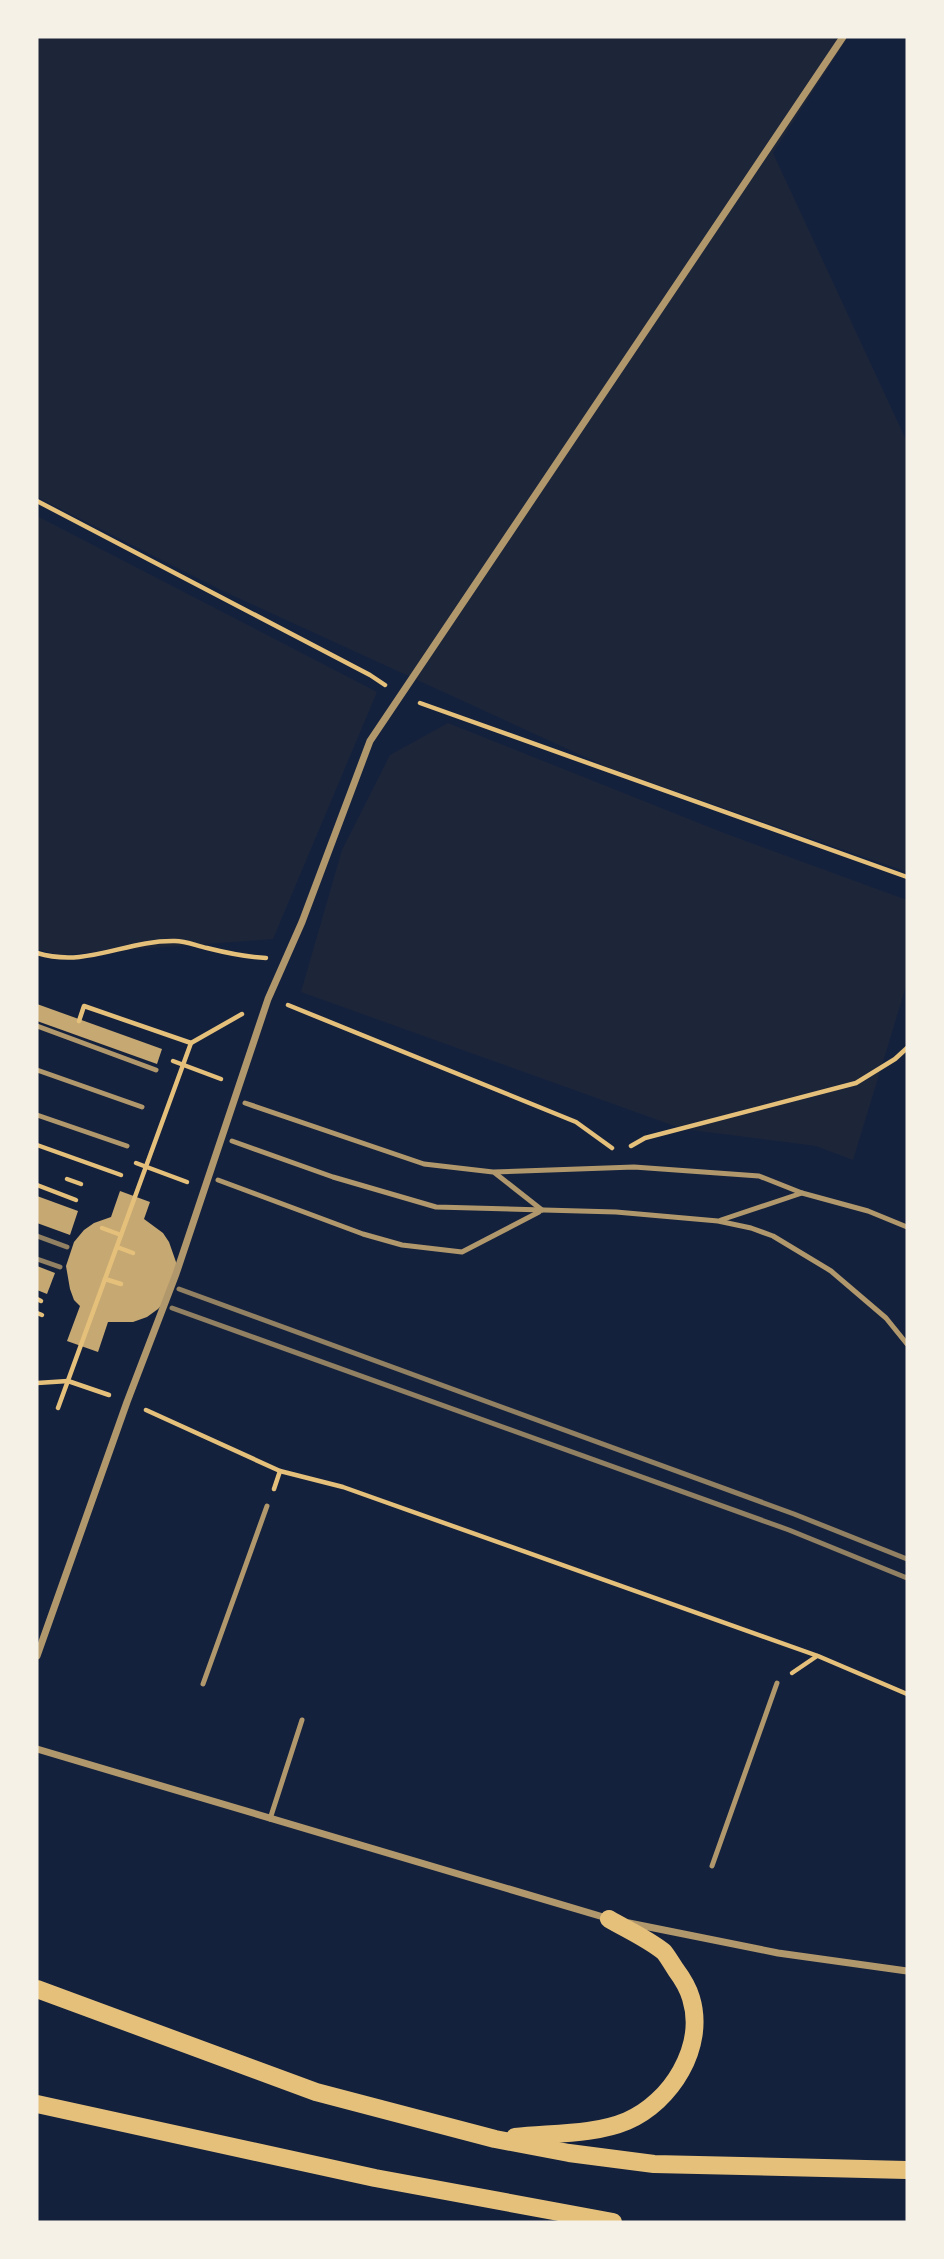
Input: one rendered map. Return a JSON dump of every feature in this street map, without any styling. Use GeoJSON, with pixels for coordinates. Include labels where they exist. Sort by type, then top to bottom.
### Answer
{"type":"FeatureCollection","features":[{"type":"Feature","properties":{"kind":"main road"},"geometry":{"type":"LineString","coordinates":[[495,2139],[593,2129],[626,2121],[661,2099],[674,2084],[691,2043],[694,2020],[691,1998],[664,1953],[608,1919]]}},
{"type":"Feature","properties":{"kind":"main road"},"geometry":{"type":"LineString","coordinates":[[37,1989],[316,2092],[495,2139],[654,2165],[907,2170]]}},
{"type":"Feature","properties":{"kind":"main road"},"geometry":{"type":"LineString","coordinates":[[37,2104],[375,2178],[612,2222]]}},
{"type":"Feature","properties":{"kind":"street"},"geometry":{"type":"LineString","coordinates":[[37,1656],[176,1274],[268,999],[286,960],[370,741],[843,37]]}},
{"type":"Feature","properties":{"kind":"street"},"geometry":{"type":"LineString","coordinates":[[37,1749],[608,1919],[778,1953],[907,1971]]}},
{"type":"Feature","properties":{"kind":"lane"},"geometry":{"type":"LineString","coordinates":[[37,1026],[156,1070]]}},
{"type":"Feature","properties":{"kind":"lane"},"geometry":{"type":"LineString","coordinates":[[37,1070],[142,1107]]}},
{"type":"Feature","properties":{"kind":"lane"},"geometry":{"type":"LineString","coordinates":[[245,1103],[424,1164],[494,1172],[634,1167],[759,1176],[802,1193],[868,1211],[907,1227]]}},
{"type":"Feature","properties":{"kind":"lane"},"geometry":{"type":"LineString","coordinates":[[37,1115],[127,1146]]}},
{"type":"Feature","properties":{"kind":"lane"},"geometry":{"type":"LineString","coordinates":[[232,1141],[333,1177],[436,1207],[616,1212],[718,1220],[773,1236],[831,1271],[886,1318],[907,1344]]}},
{"type":"Feature","properties":{"kind":"lane"},"geometry":{"type":"LineString","coordinates":[[494,1172],[542,1210]]}},
{"type":"Feature","properties":{"kind":"lane"},"geometry":{"type":"LineString","coordinates":[[218,1180],[376,1238],[402,1245],[462,1252],[542,1210]]}},
{"type":"Feature","properties":{"kind":"lane"},"geometry":{"type":"LineString","coordinates":[[718,1220],[802,1193]]}},
{"type":"Feature","properties":{"kind":"lane"},"geometry":{"type":"LineString","coordinates":[[203,1685],[267,1506]]}},
{"type":"Feature","properties":{"kind":"lane"},"geometry":{"type":"LineString","coordinates":[[712,1866],[777,1683]]}},
{"type":"Feature","properties":{"kind":"lane"},"geometry":{"type":"LineString","coordinates":[[270,1819],[302,1720]]}},
{"type":"Feature","properties":{"kind":"path"},"geometry":{"type":"LineString","coordinates":[[37,501],[370,675],[400,695],[907,877]]}},
{"type":"Feature","properties":{"kind":"path"},"geometry":{"type":"LineString","coordinates":[[37,953],[54,958],[83,959],[148,942],[179,941],[242,956],[286,960]]}},
{"type":"Feature","properties":{"kind":"path"},"geometry":{"type":"LineString","coordinates":[[58,1408],[191,1043],[268,999],[305,1010],[576,1122],[619,1153]]}},
{"type":"Feature","properties":{"kind":"path"},"geometry":{"type":"LineString","coordinates":[[77,1026],[84,1006],[191,1043]]}},
{"type":"Feature","properties":{"kind":"path"},"geometry":{"type":"LineString","coordinates":[[627,1148],[645,1138],[856,1083],[895,1059],[907,1048]]}},
{"type":"Feature","properties":{"kind":"path"},"geometry":{"type":"LineString","coordinates":[[37,1145],[121,1175]]}},
{"type":"Feature","properties":{"kind":"path"},"geometry":{"type":"LineString","coordinates":[[67,1179],[81,1184]]}},
{"type":"Feature","properties":{"kind":"path"},"geometry":{"type":"LineString","coordinates":[[37,1185],[76,1200]]}},
{"type":"Feature","properties":{"kind":"path"},"geometry":{"type":"LineString","coordinates":[[102,1228],[121,1235]]}},
{"type":"Feature","properties":{"kind":"path"},"geometry":{"type":"LineString","coordinates":[[117,1247],[133,1253]]}},
{"type":"Feature","properties":{"kind":"path"},"geometry":{"type":"LineString","coordinates":[[106,1279],[121,1284]]}},
{"type":"Feature","properties":{"kind":"path"},"geometry":{"type":"LineString","coordinates":[[37,1383],[68,1381],[128,1402],[280,1471],[343,1487],[818,1656],[907,1694]]}},
{"type":"Feature","properties":{"kind":"path"},"geometry":{"type":"LineString","coordinates":[[267,1506],[280,1471]]}},
{"type":"Feature","properties":{"kind":"path"},"geometry":{"type":"LineString","coordinates":[[777,1683],[818,1656]]}},
{"type":"Feature","properties":{"kind":"shaded area"},"geometry":{"type":"Polygon","coordinates":[[[37,37],[848,37],[773,153],[907,442],[907,872],[609,768],[223,591],[37,497],[37,37]]]}},
{"type":"Feature","properties":{"kind":"shaded area"},"geometry":{"type":"Polygon","coordinates":[[[37,516],[377,692],[273,939],[59,955],[37,949],[37,516]]]}},
{"type":"Feature","properties":{"kind":"shaded area"},"geometry":{"type":"Polygon","coordinates":[[[448,723],[724,833],[907,900],[907,983],[853,1160],[816,1146],[683,1129],[301,992],[342,850],[390,755],[448,723]]]}},
{"type":"Feature","properties":{"kind":"building"},"geometry":{"type":"Polygon","coordinates":[[[37,1004],[162,1049],[157,1064],[37,1021],[37,1004]]]}},
{"type":"Feature","properties":{"kind":"building"},"geometry":{"type":"Polygon","coordinates":[[[120,1191],[150,1202],[144,1219],[163,1233],[169,1242],[176,1262],[176,1274],[167,1299],[147,1317],[133,1322],[108,1322],[98,1352],[67,1341],[80,1306],[74,1300],[70,1289],[66,1266],[74,1242],[84,1230],[111,1217],[120,1191]]]}},
{"type":"Feature","properties":{"kind":"building"},"geometry":{"type":"Polygon","coordinates":[[[37,1196],[78,1211],[70,1235],[37,1223],[37,1196]]]}},
{"type":"Feature","properties":{"kind":"building"},"geometry":{"type":"Polygon","coordinates":[[[37,1266],[55,1273],[47,1294],[37,1290],[37,1266]]]}},
{"type":"Feature","properties":{"kind":"railway"},"geometry":{"type":"LineString","coordinates":[[37,1236],[67,1247]]}},
{"type":"Feature","properties":{"kind":"railway"},"geometry":{"type":"LineString","coordinates":[[37,1259],[60,1267]]}},
{"type":"Feature","properties":{"kind":"railway"},"geometry":{"type":"LineString","coordinates":[[179,1289],[794,1514],[907,1559]]}},
{"type":"Feature","properties":{"kind":"railway"},"geometry":{"type":"LineString","coordinates":[[172,1308],[789,1530],[907,1578]]}}]}
